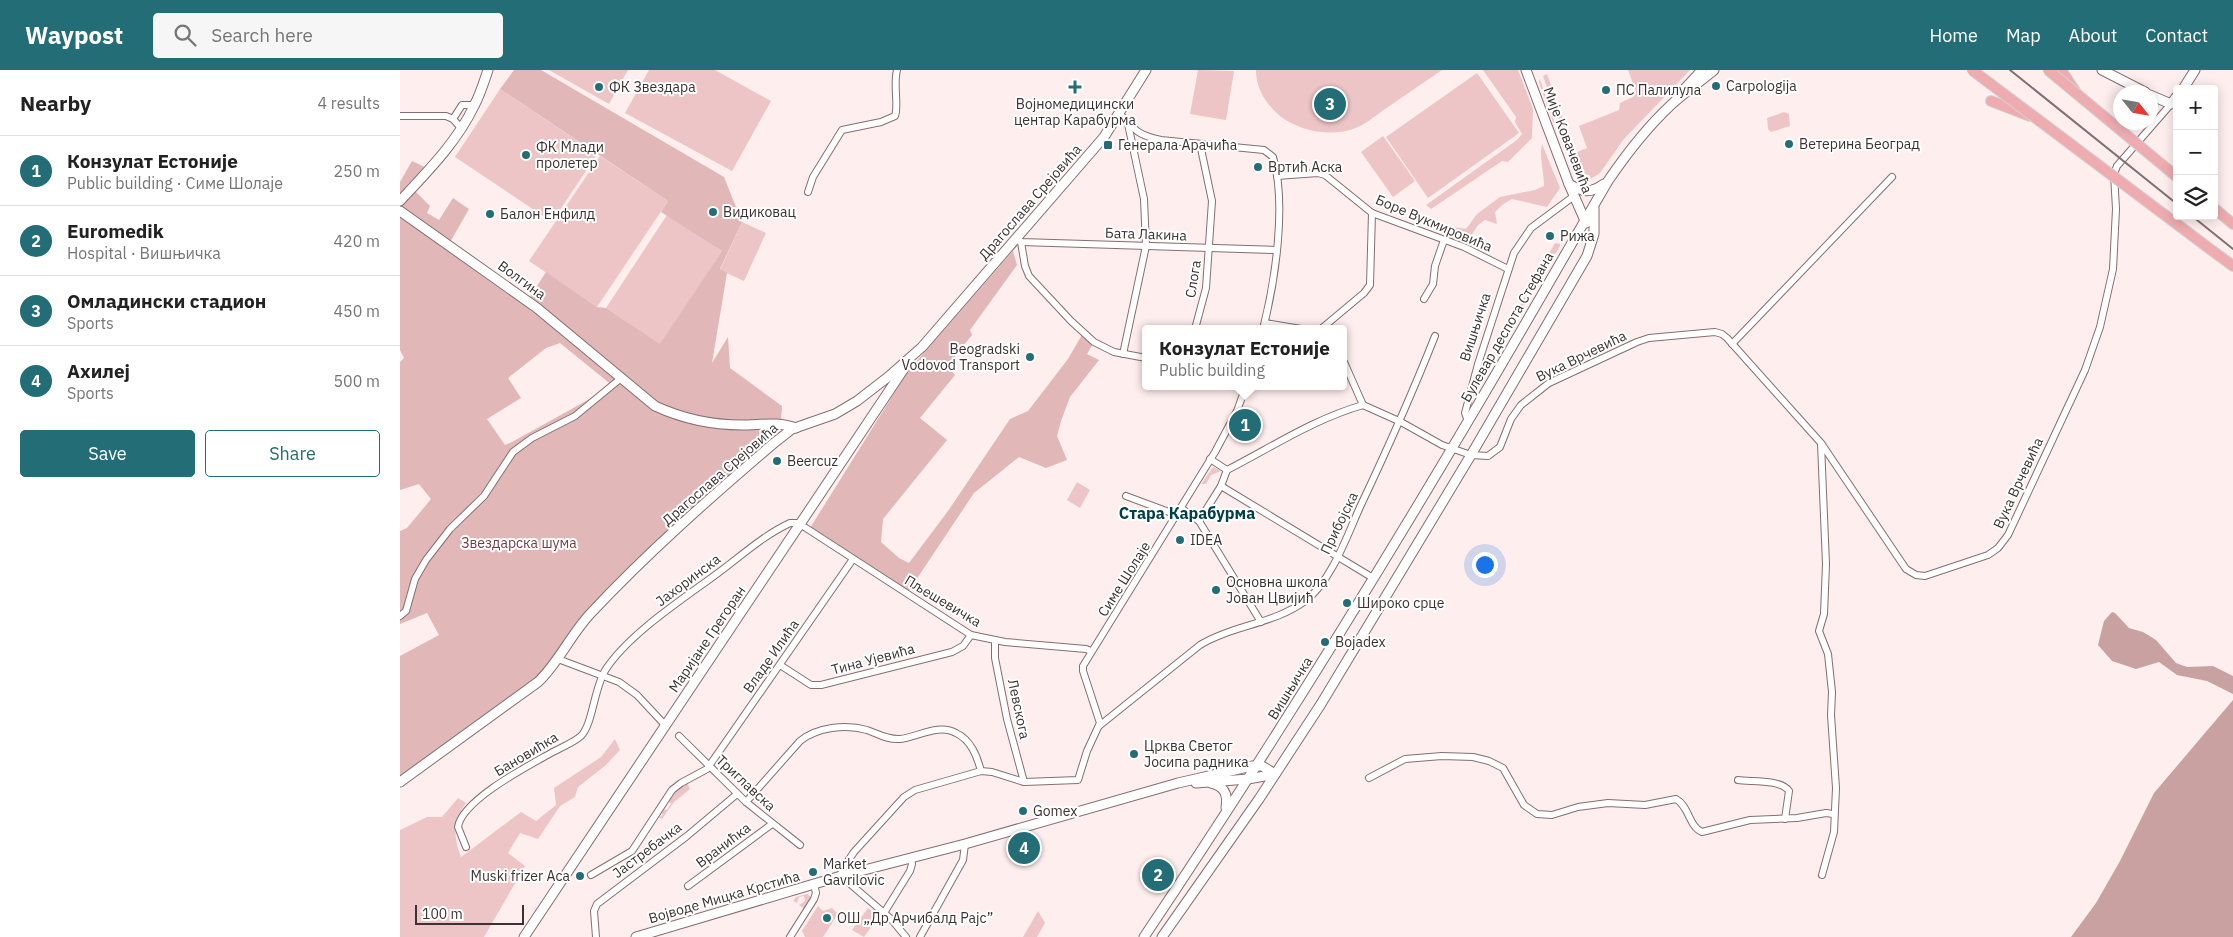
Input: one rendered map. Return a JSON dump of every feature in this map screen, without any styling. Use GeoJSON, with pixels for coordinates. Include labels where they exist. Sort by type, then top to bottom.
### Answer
{"type":"FeatureCollection","features":[{"type":"Feature","properties":{"kind":"main road"},"geometry":{"type":"LineString","coordinates":[[400,201],[433,164],[461,128],[475,105],[488,70]]}},
{"type":"Feature","properties":{"kind":"main road","name":"Драгослава Срејовића"},"geometry":{"type":"LineString","coordinates":[[400,782],[546,675],[590,613],[673,533],[774,442],[796,428],[824,418],[848,406],[870,392],[913,356],[1019,240],[1104,137],[1146,70]]}},
{"type":"Feature","properties":{"kind":"main road","name":"Мије Ковачевића"},"geometry":{"type":"LineString","coordinates":[[1526,70],[1568,184],[1585,220]]}},
{"type":"Feature","properties":{"kind":"main road","name":"Булевар деспота Стефана"},"geometry":{"type":"LineString","coordinates":[[1674,102],[1714,70]]}},
{"type":"Feature","properties":{"kind":"main road"},"geometry":{"type":"LineString","coordinates":[[1972,70],[2233,266]]}},
{"type":"Feature","properties":{"kind":"main road"},"geometry":{"type":"LineString","coordinates":[[2048,70],[2175,175]]}},
{"type":"Feature","properties":{"kind":"main road"},"geometry":{"type":"LineString","coordinates":[[2061,70],[2077,94]]}},
{"type":"Feature","properties":{"kind":"main road"},"geometry":{"type":"LineString","coordinates":[[2102,70],[2131,85]]}},
{"type":"Feature","properties":{"kind":"main road"},"geometry":{"type":"LineString","coordinates":[[2186,85],[2195,70]]}},
{"type":"Feature","properties":{"kind":"main road","name":"Булевар деспота Стефана"},"geometry":{"type":"LineString","coordinates":[[1452,449],[1608,181],[1686,85],[1701,71]]}},
{"type":"Feature","properties":{"kind":"main road"},"geometry":{"type":"LineString","coordinates":[[2158,97],[2173,100]]}},
{"type":"Feature","properties":{"kind":"main road"},"geometry":{"type":"LineString","coordinates":[[1992,100],[2039,120]]}},
{"type":"Feature","properties":{"kind":"main road"},"geometry":{"type":"LineString","coordinates":[[1568,184],[1587,192],[1595,190],[1608,181]]}},
{"type":"Feature","properties":{"kind":"main road","name":"Булевар деспота Стефана"},"geometry":{"type":"LineString","coordinates":[[1471,455],[1583,264],[1592,242],[1595,202]]}},
{"type":"Feature","properties":{"kind":"main road"},"geometry":{"type":"LineString","coordinates":[[2218,211],[2230,221]]}},
{"type":"Feature","properties":{"kind":"main road","name":"Волгина"},"geometry":{"type":"LineString","coordinates":[[400,212],[537,308],[654,406],[691,418],[726,424],[782,424],[796,428]]}},
{"type":"Feature","properties":{"kind":"main road"},"geometry":{"type":"LineString","coordinates":[[1585,220],[1592,242]]}},
{"type":"Feature","properties":{"kind":"main road","name":"Маријане Грегоран"},"geometry":{"type":"LineString","coordinates":[[524,937],[882,399],[913,356]]}},
{"type":"Feature","properties":{"kind":"main road","name":"Вишњичка"},"geometry":{"type":"LineString","coordinates":[[1144,937],[1257,766],[1452,449]]}},
{"type":"Feature","properties":{"kind":"main road"},"geometry":{"type":"LineString","coordinates":[[1162,937],[1276,774],[1471,455]]}},
{"type":"Feature","properties":{"kind":"main road"},"geometry":{"type":"LineString","coordinates":[[1257,766],[1276,774]]}},
{"type":"Feature","properties":{"kind":"main road","name":"Војводе Мицка Крстића"},"geometry":{"type":"LineString","coordinates":[[636,937],[841,876],[964,844],[1227,770],[1257,766]]}},
{"type":"Feature","properties":{"kind":"main road","name":"Војводе Мицка Крстића"},"geometry":{"type":"LineString","coordinates":[[1170,786],[1248,779],[1276,774]]}},
{"type":"Feature","properties":{"kind":"main road"},"geometry":{"type":"LineString","coordinates":[[1206,782],[1216,784],[1223,789],[1227,795],[1226,811]]}},
{"type":"Feature","properties":{"kind":"street"},"geometry":{"type":"LineString","coordinates":[[808,192],[813,177],[842,130],[881,122],[894,116],[897,110],[894,83],[897,70]]}},
{"type":"Feature","properties":{"kind":"street","name":"Вука Врчевића"},"geometry":{"type":"LineString","coordinates":[[1471,455],[1488,456],[1497,451],[1503,442],[1511,419],[1521,405],[1549,383],[1637,342],[1661,336],[1715,332],[1725,336],[1821,443],[1908,572],[1919,576],[1930,575],[1983,558],[1998,548],[2006,538],[2095,345],[2113,269],[2116,209],[2114,174],[2120,160],[2173,101]]}},
{"type":"Feature","properties":{"kind":"street"},"geometry":{"type":"LineString","coordinates":[[453,118],[462,105],[475,105]]}},
{"type":"Feature","properties":{"kind":"street"},"geometry":{"type":"LineString","coordinates":[[1119,113],[1128,124],[1148,137],[1268,151],[1274,157],[1279,208],[1276,250],[1264,325]]}},
{"type":"Feature","properties":{"kind":"street"},"geometry":{"type":"LineString","coordinates":[[400,116],[440,115],[453,118],[461,128]]}},
{"type":"Feature","properties":{"kind":"street"},"geometry":{"type":"LineString","coordinates":[[1123,354],[1146,246],[1144,199],[1128,124]]}},
{"type":"Feature","properties":{"kind":"street","name":"Слога"},"geometry":{"type":"LineString","coordinates":[[1196,325],[1206,288],[1212,202],[1200,144]]}},
{"type":"Feature","properties":{"kind":"street","name":"Боре Вукмировића"},"geometry":{"type":"LineString","coordinates":[[1277,176],[1318,173],[1325,175],[1372,213],[1471,250],[1508,270]]}},
{"type":"Feature","properties":{"kind":"street"},"geometry":{"type":"LineString","coordinates":[[1732,344],[1892,177]]}},
{"type":"Feature","properties":{"kind":"street","name":"Булевар деспота Стефана"},"geometry":{"type":"LineString","coordinates":[[1508,270],[1518,245],[1531,228],[1574,196]]}},
{"type":"Feature","properties":{"kind":"street"},"geometry":{"type":"LineString","coordinates":[[1326,325],[1364,293],[1370,284],[1372,213]]}},
{"type":"Feature","properties":{"kind":"street"},"geometry":{"type":"LineString","coordinates":[[1019,240],[1027,272],[1055,304],[1094,342],[1107,349],[1142,357]]}},
{"type":"Feature","properties":{"kind":"street","name":"Бата Лакина"},"geometry":{"type":"LineString","coordinates":[[1019,240],[1210,250],[1276,250]]}},
{"type":"Feature","properties":{"kind":"street"},"geometry":{"type":"LineString","coordinates":[[1424,298],[1433,284],[1435,266],[1444,240]]}},
{"type":"Feature","properties":{"kind":"street","name":"Вишњичка"},"geometry":{"type":"LineString","coordinates":[[1468,421],[1465,413],[1478,364],[1508,270]]}},
{"type":"Feature","properties":{"kind":"street","name":"Прибојска"},"geometry":{"type":"LineString","coordinates":[[1099,726],[1200,645],[1215,637],[1282,615],[1311,596],[1337,556],[1401,422],[1435,336]]}},
{"type":"Feature","properties":{"kind":"street"},"geometry":{"type":"LineString","coordinates":[[1347,369],[1363,404],[1452,449],[1471,455]]}},
{"type":"Feature","properties":{"kind":"street"},"geometry":{"type":"LineString","coordinates":[[400,616],[406,611],[420,570],[450,530],[484,496],[513,452],[520,446],[575,416],[620,379]]}},
{"type":"Feature","properties":{"kind":"street","name":"Симе Шолаје"},"geometry":{"type":"LineString","coordinates":[[1099,726],[1099,717],[1083,670],[1091,651],[1115,617],[1182,508],[1237,411],[1245,390]]}},
{"type":"Feature","properties":{"kind":"street"},"geometry":{"type":"LineString","coordinates":[[1199,521],[1221,486],[1227,470],[1316,422],[1337,412],[1363,404]]}},
{"type":"Feature","properties":{"kind":"street"},"geometry":{"type":"LineString","coordinates":[[1821,443],[1826,564],[1824,614],[1819,631],[1828,654],[1832,692],[1831,715],[1836,788],[1833,814],[1834,832],[1822,875]]}},
{"type":"Feature","properties":{"kind":"street"},"geometry":{"type":"LineString","coordinates":[[1210,460],[1227,470]]}},
{"type":"Feature","properties":{"kind":"street"},"geometry":{"type":"LineString","coordinates":[[1221,486],[1373,578]]}},
{"type":"Feature","properties":{"kind":"street"},"geometry":{"type":"LineString","coordinates":[[1126,496],[1177,515]]}},
{"type":"Feature","properties":{"kind":"street"},"geometry":{"type":"LineString","coordinates":[[1182,508],[1199,521],[1261,622]]}},
{"type":"Feature","properties":{"kind":"street","name":"Јахоринска"},"geometry":{"type":"LineString","coordinates":[[603,675],[623,649],[687,596],[785,525],[794,522],[800,524]]}},
{"type":"Feature","properties":{"kind":"street","name":"Пљешевичка"},"geometry":{"type":"LineString","coordinates":[[800,524],[971,635],[995,640],[1091,651]]}},
{"type":"Feature","properties":{"kind":"street","name":"Владе Илића"},"geometry":{"type":"LineString","coordinates":[[710,766],[853,559]]}},
{"type":"Feature","properties":{"kind":"street","name":"Тина Ујевића"},"geometry":{"type":"LineString","coordinates":[[780,664],[811,685],[821,685],[952,652],[963,646],[971,635]]}},
{"type":"Feature","properties":{"kind":"street","name":"Левскога"},"geometry":{"type":"LineString","coordinates":[[995,640],[995,658],[1007,719],[1024,782]]}},
{"type":"Feature","properties":{"kind":"street"},"geometry":{"type":"LineString","coordinates":[[558,659],[619,682],[637,695],[665,725]]}},
{"type":"Feature","properties":{"kind":"street","name":"Бановићка"},"geometry":{"type":"LineString","coordinates":[[466,847],[458,827],[464,813],[480,798],[515,774],[581,736],[585,730],[597,687],[603,675]]}},
{"type":"Feature","properties":{"kind":"street"},"geometry":{"type":"LineString","coordinates":[[906,937],[896,924],[841,876],[842,870],[854,852],[910,792],[981,771],[992,772],[1024,782],[1078,780],[1087,751],[1099,726]]}},
{"type":"Feature","properties":{"kind":"street"},"geometry":{"type":"LineString","coordinates":[[746,802],[800,741],[810,734],[824,729],[862,729],[885,737],[899,739],[941,729],[949,730],[962,736],[970,745],[977,757],[981,771]]}},
{"type":"Feature","properties":{"kind":"street","name":"Триглавска"},"geometry":{"type":"LineString","coordinates":[[678,736],[736,794],[800,845]]}},
{"type":"Feature","properties":{"kind":"street"},"geometry":{"type":"LineString","coordinates":[[1370,778],[1405,759],[1442,756],[1473,757],[1502,768],[1524,805],[1537,814],[1552,815],[1578,807],[1608,803],[1645,805],[1676,799],[1690,816],[1694,826],[1702,832],[1750,820],[1785,819],[1817,814],[1833,814]]}},
{"type":"Feature","properties":{"kind":"street"},"geometry":{"type":"LineString","coordinates":[[591,875],[632,851],[672,790],[710,766]]}},
{"type":"Feature","properties":{"kind":"street"},"geometry":{"type":"LineString","coordinates":[[1738,780],[1775,783],[1787,788],[1789,791],[1785,819]]}},
{"type":"Feature","properties":{"kind":"street","name":"Јастребачка"},"geometry":{"type":"LineString","coordinates":[[596,937],[594,911],[597,904],[686,836],[736,794]]}},
{"type":"Feature","properties":{"kind":"street","name":"Вранићка"},"geometry":{"type":"LineString","coordinates":[[688,886],[772,824]]}},
{"type":"Feature","properties":{"kind":"street"},"geometry":{"type":"LineString","coordinates":[[920,937],[963,860],[964,844]]}},
{"type":"Feature","properties":{"kind":"street"},"geometry":{"type":"LineString","coordinates":[[884,913],[910,871],[912,865],[911,858]]}},
{"type":"Feature","properties":{"kind":"street"},"geometry":{"type":"LineString","coordinates":[[790,937],[814,900],[816,892],[814,884]]}},
{"type":"Feature","properties":{"kind":"shaded area","name":"ФК Звездара"},"geometry":{"type":"Polygon","coordinates":[[[549,70],[628,70],[609,104],[549,70]]]}},
{"type":"Feature","properties":{"kind":"shaded area"},"geometry":{"type":"Polygon","coordinates":[[[649,70],[715,70],[771,101],[732,171],[625,113],[649,70]]]}},
{"type":"Feature","properties":{"kind":"shaded area"},"geometry":{"type":"Polygon","coordinates":[[[1198,70],[1234,71],[1226,120],[1190,114],[1198,70]]]}},
{"type":"Feature","properties":{"kind":"shaded area"},"geometry":{"type":"Polygon","coordinates":[[[1256,70],[1442,70],[1362,125],[1344,131],[1325,132],[1305,129],[1280,116],[1263,96],[1256,77],[1256,70]]]}},
{"type":"Feature","properties":{"kind":"shaded area"},"geometry":{"type":"Polygon","coordinates":[[[1483,70],[1518,70],[1533,109],[1532,138],[1508,162],[1502,161],[1431,209],[1426,205],[1517,140],[1522,134],[1515,122],[1516,117],[1483,70]]]}},
{"type":"Feature","properties":{"kind":"shaded area"},"geometry":{"type":"Polygon","coordinates":[[[1628,70],[1690,70],[1623,140],[1600,173],[1589,180],[1583,179],[1578,175],[1543,76],[1547,74],[1575,153],[1587,148],[1579,126],[1619,110],[1620,103],[1633,97],[1636,91],[1628,70]]]}},
{"type":"Feature","properties":{"kind":"shaded area"},"geometry":{"type":"Polygon","coordinates":[[[1477,73],[1519,133],[1428,198],[1386,137],[1477,73]]]}},
{"type":"Feature","properties":{"kind":"shaded area"},"geometry":{"type":"Polygon","coordinates":[[[1540,79],[1555,124],[1554,125],[1539,82],[1540,79]]]}},
{"type":"Feature","properties":{"kind":"shaded area","name":"ФК Млади пролетер"},"geometry":{"type":"Polygon","coordinates":[[[500,89],[597,154],[552,222],[455,157],[500,89]]]}},
{"type":"Feature","properties":{"kind":"shaded area"},"geometry":{"type":"Polygon","coordinates":[[[1784,112],[1789,114],[1790,126],[1771,132],[1768,129],[1767,118],[1784,112]]]}},
{"type":"Feature","properties":{"kind":"shaded area"},"geometry":{"type":"Polygon","coordinates":[[[1383,136],[1415,181],[1393,197],[1361,152],[1383,136]]]}},
{"type":"Feature","properties":{"kind":"shaded area"},"geometry":{"type":"Polygon","coordinates":[[[1542,144],[1560,188],[1547,207],[1512,199],[1495,212],[1497,224],[1485,220],[1478,225],[1464,247],[1444,240],[1453,227],[1466,229],[1477,214],[1500,197],[1535,190],[1544,186],[1541,155],[1542,144]]]}},
{"type":"Feature","properties":{"kind":"shaded area"},"geometry":{"type":"Polygon","coordinates":[[[600,156],[668,201],[597,307],[529,261],[600,156]]]}},
{"type":"Feature","properties":{"kind":"shaded area"},"geometry":{"type":"Polygon","coordinates":[[[667,215],[722,251],[661,345],[606,308],[667,215]]]}},
{"type":"Feature","properties":{"kind":"shaded area"},"geometry":{"type":"Polygon","coordinates":[[[742,222],[766,233],[744,281],[720,270],[742,222]]]}},
{"type":"Feature","properties":{"kind":"shaded area"},"geometry":{"type":"Polygon","coordinates":[[[1555,243],[1560,244],[1560,246],[1543,274],[1539,270],[1555,243]]]}},
{"type":"Feature","properties":{"kind":"shaded area"},"geometry":{"type":"Polygon","coordinates":[[[1526,294],[1529,298],[1494,357],[1493,356],[1526,294]]]}},
{"type":"Feature","properties":{"kind":"shaded area"},"geometry":{"type":"Polygon","coordinates":[[[1213,467],[1221,471],[1211,475],[1206,484],[1201,484],[1213,467]]]}},
{"type":"Feature","properties":{"kind":"shaded area"},"geometry":{"type":"Polygon","coordinates":[[[1077,482],[1090,490],[1080,508],[1067,500],[1077,482]]]}},
{"type":"Feature","properties":{"kind":"shaded area"},"geometry":{"type":"Polygon","coordinates":[[[2112,612],[2129,628],[2143,632],[2156,640],[2176,663],[2187,667],[2213,666],[2233,676],[2233,694],[2207,681],[2177,675],[2159,662],[2136,669],[2112,661],[2098,645],[2104,621],[2112,612]]]}},
{"type":"Feature","properties":{"kind":"shaded area"},"geometry":{"type":"Polygon","coordinates":[[[2233,700],[2233,937],[2071,937],[2096,903],[2120,861],[2154,793],[2233,700]]]}},
{"type":"Feature","properties":{"kind":"shaded area"},"geometry":{"type":"Polygon","coordinates":[[[615,739],[620,750],[606,765],[578,787],[575,797],[560,806],[538,839],[520,833],[508,853],[525,866],[484,937],[400,937],[400,830],[427,817],[442,817],[458,798],[466,803],[459,816],[456,829],[461,857],[521,812],[536,821],[556,805],[554,788],[601,757],[615,739]]]}},
{"type":"Feature","properties":{"kind":"shaded area"},"geometry":{"type":"Polygon","coordinates":[[[687,782],[690,789],[674,802],[662,819],[658,817],[662,816],[663,809],[667,810],[671,804],[668,800],[672,794],[687,782]]]}},
{"type":"Feature","properties":{"kind":"shaded area"},"geometry":{"type":"Polygon","coordinates":[[[807,894],[811,897],[803,910],[799,905],[805,901],[804,896],[799,897],[797,903],[793,901],[796,897],[807,894]]]}},
{"type":"Feature","properties":{"kind":"shaded area"},"geometry":{"type":"Polygon","coordinates":[[[818,906],[823,911],[832,908],[838,914],[823,937],[805,937],[802,931],[818,906]]]}},
{"type":"Feature","properties":{"kind":"shaded area"},"geometry":{"type":"Polygon","coordinates":[[[868,908],[879,916],[864,937],[852,930],[868,908]]]}},
{"type":"Feature","properties":{"kind":"shaded area"},"geometry":{"type":"Polygon","coordinates":[[[1038,911],[1045,923],[1037,937],[1023,937],[1038,911]]]}},
{"type":"Feature","properties":{"kind":"green space","name":"Звездарска шума"},"geometry":{"type":"Polygon","coordinates":[[[514,70],[541,70],[724,177],[742,222],[720,269],[727,273],[712,363],[728,337],[730,368],[782,406],[780,435],[665,537],[533,681],[400,779],[400,656],[439,635],[427,613],[400,624],[400,531],[407,528],[431,499],[419,484],[400,490],[400,362],[404,358],[400,350],[400,182],[412,161],[429,169],[412,188],[430,206],[427,213],[439,220],[453,198],[469,209],[449,244],[528,300],[546,272],[597,307],[606,308],[660,344],[722,251],[661,212],[668,201],[500,89],[514,70]],[[560,343],[546,348],[508,378],[521,398],[487,419],[505,445],[613,386],[560,343]]]}},
{"type":"Feature","properties":{"kind":"green space"},"geometry":{"type":"Polygon","coordinates":[[[1013,251],[1017,265],[970,330],[972,335],[947,366],[955,375],[920,418],[947,440],[883,519],[881,542],[899,558],[909,563],[948,511],[1010,419],[1028,411],[1068,359],[1083,333],[1094,342],[1087,354],[1099,360],[1070,397],[1061,421],[1057,436],[1067,460],[1046,468],[1019,457],[974,493],[908,592],[810,528],[908,371],[1013,251]]]}},
{"type":"Feature","properties":{"kind":"railway"},"geometry":{"type":"LineString","coordinates":[[2010,70],[2173,201]]}},
{"type":"Feature","properties":{"kind":"railway"},"geometry":{"type":"LineString","coordinates":[[2197,220],[2233,249]]}},
{"type":"Feature","properties":{"kind":"place","name":"Carpologija"},"geometry":{"type":"Point","coordinates":[1716,86]}},
{"type":"Feature","properties":{"kind":"place","name":"ФК Звездара"},"geometry":{"type":"Point","coordinates":[599,87]}},
{"type":"Feature","properties":{"kind":"place","name":"Војномедицински центар Карабурма"},"geometry":{"type":"Point","coordinates":[1075,87]}},
{"type":"Feature","properties":{"kind":"place","name":"ПС Палилула"},"geometry":{"type":"Point","coordinates":[1606,90]}},
{"type":"Feature","properties":{"kind":"place","name":"Омладински стадион"},"geometry":{"type":"Point","coordinates":[1330,104]}},
{"type":"Feature","properties":{"kind":"place","name":"Ветерина Београд"},"geometry":{"type":"Point","coordinates":[1789,144]}},
{"type":"Feature","properties":{"kind":"place","name":"Генерала Арачића"},"geometry":{"type":"Point","coordinates":[1108,145]}},
{"type":"Feature","properties":{"kind":"place","name":"ФК Млади пролетер"},"geometry":{"type":"Point","coordinates":[526,155]}},
{"type":"Feature","properties":{"kind":"place","name":"Вртић Аска"},"geometry":{"type":"Point","coordinates":[1258,167]}},
{"type":"Feature","properties":{"kind":"place","name":"Видиковац"},"geometry":{"type":"Point","coordinates":[713,212]}},
{"type":"Feature","properties":{"kind":"place","name":"Балон Енфилд"},"geometry":{"type":"Point","coordinates":[490,214]}},
{"type":"Feature","properties":{"kind":"place","name":"Рижа"},"geometry":{"type":"Point","coordinates":[1550,236]}},
{"type":"Feature","properties":{"kind":"place","name":"Beogradski Vodovod Transport"},"geometry":{"type":"Point","coordinates":[1030,357]}},
{"type":"Feature","properties":{"kind":"place","name":"Конзулат Естоније"},"geometry":{"type":"Point","coordinates":[1245,425]}},
{"type":"Feature","properties":{"kind":"place","name":"Beercuz"},"geometry":{"type":"Point","coordinates":[777,461]}},
{"type":"Feature","properties":{"kind":"place","name":"IDEA"},"geometry":{"type":"Point","coordinates":[1180,540]}},
{"type":"Feature","properties":{"kind":"place","name":"Основна школа Јован Цвијић"},"geometry":{"type":"Point","coordinates":[1216,590]}},
{"type":"Feature","properties":{"kind":"place","name":"Широко срце"},"geometry":{"type":"Point","coordinates":[1347,603]}},
{"type":"Feature","properties":{"kind":"place","name":"Bojadex"},"geometry":{"type":"Point","coordinates":[1325,642]}},
{"type":"Feature","properties":{"kind":"place","name":"Црква Светог Јосипа радника"},"geometry":{"type":"Point","coordinates":[1134,754]}},
{"type":"Feature","properties":{"kind":"place","name":"Gomex"},"geometry":{"type":"Point","coordinates":[1023,811]}},
{"type":"Feature","properties":{"kind":"place","name":"Ахилеј"},"geometry":{"type":"Point","coordinates":[1024,848]}},
{"type":"Feature","properties":{"kind":"place","name":"Market Gavrilovic"},"geometry":{"type":"Point","coordinates":[813,872]}},
{"type":"Feature","properties":{"kind":"place","name":"Euromedik"},"geometry":{"type":"Point","coordinates":[1158,875]}},
{"type":"Feature","properties":{"kind":"place","name":"Muski frizer Aca"},"geometry":{"type":"Point","coordinates":[580,876]}},
{"type":"Feature","properties":{"kind":"place","name":"ОШ „Др Арчибалд Рајс”"},"geometry":{"type":"Point","coordinates":[827,918]}},
{"type":"Feature","properties":{"kind":"district","name":"Стара Карабурма"},"geometry":{"type":"Point","coordinates":[1187,513]}}]}
